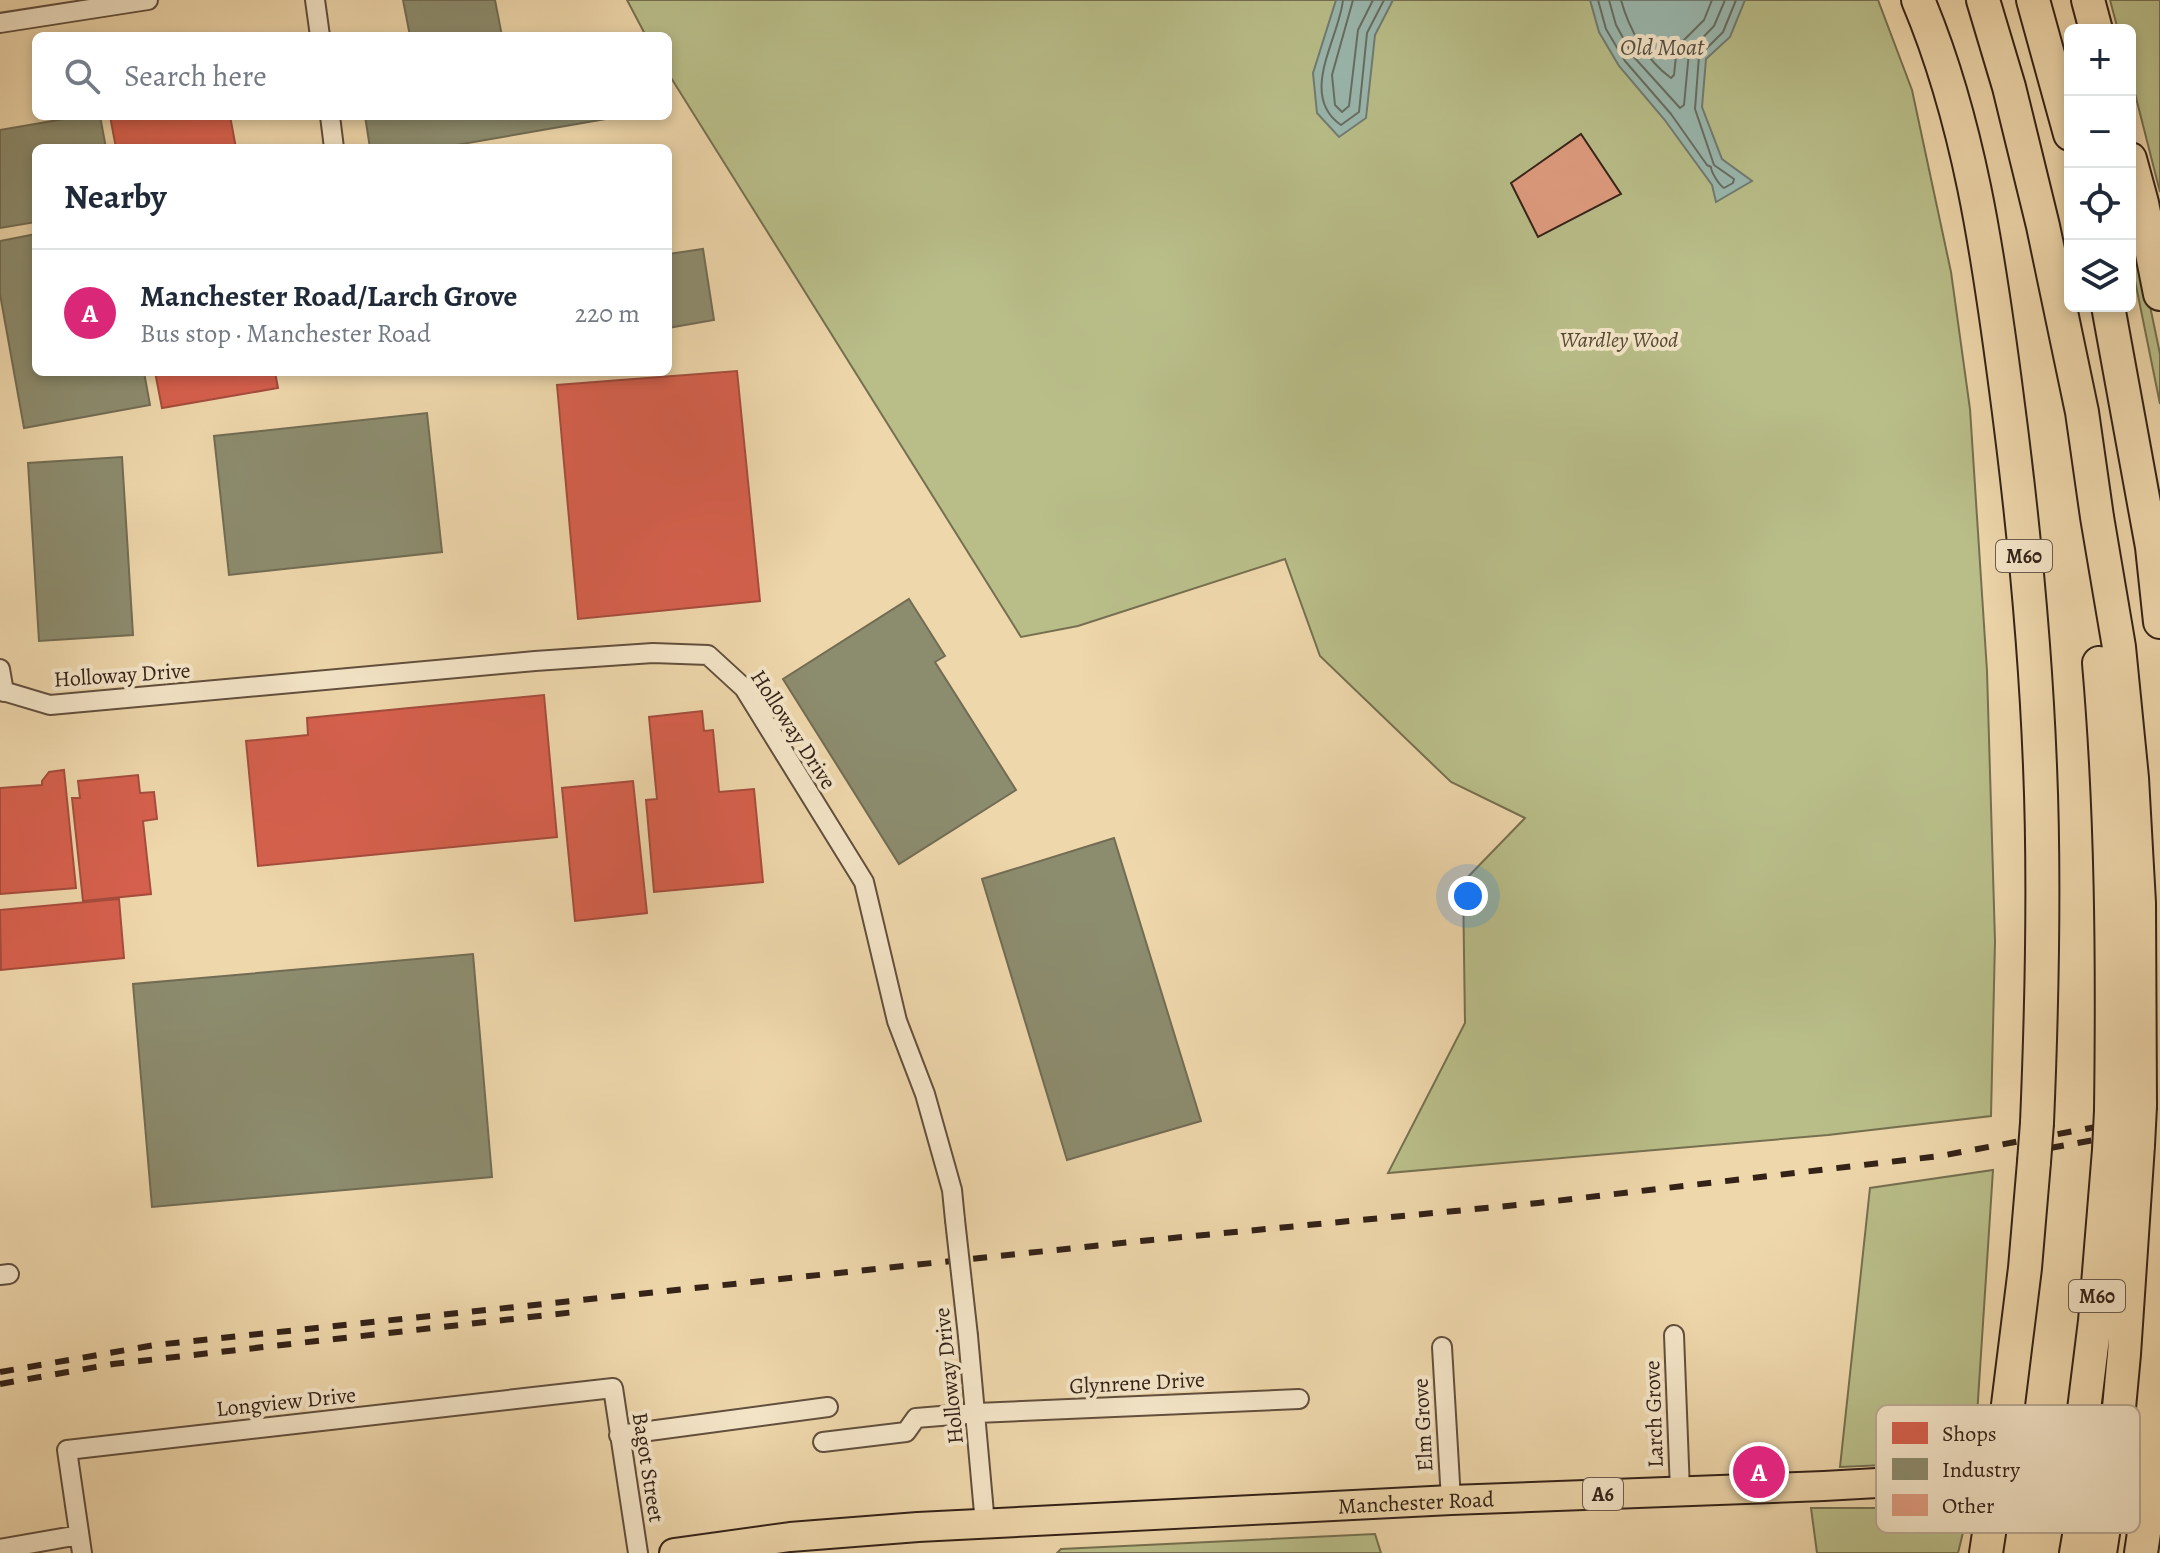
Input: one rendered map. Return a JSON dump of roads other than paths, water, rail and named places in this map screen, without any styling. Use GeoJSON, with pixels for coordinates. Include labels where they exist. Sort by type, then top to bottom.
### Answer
{"type":"FeatureCollection","features":[{"type":"Feature","properties":{"kind":"highway","name":"M60"},"geometry":{"type":"LineString","coordinates":[[1918,0],[1961,130],[1994,300],[2013,446],[2031,628],[2040,767],[2041,1002],[2037,1123],[2025,1268],[2008,1405]]}},
{"type":"Feature","properties":{"kind":"highway","name":"M60"},"geometry":{"type":"LineString","coordinates":[[1983,0],[2009,87],[2043,226],[2082,412],[2119,647],[2132,778],[2139,903],[2123,1147],[2129,1272],[2104,1405]]}},
{"type":"Feature","properties":{"kind":"highway"},"geometry":{"type":"LineString","coordinates":[[2033,0],[2064,112]]}},
{"type":"Feature","properties":{"kind":"highway"},"geometry":{"type":"LineString","coordinates":[[2088,0],[2094,24]]}},
{"type":"Feature","properties":{"kind":"highway"},"geometry":{"type":"LineString","coordinates":[[2132,168],[2160,294]]}},
{"type":"Feature","properties":{"kind":"highway"},"geometry":{"type":"LineString","coordinates":[[2109,312],[2152,547],[2160,622]]}},
{"type":"Feature","properties":{"kind":"highway","name":"M60"},"geometry":{"type":"LineString","coordinates":[[2096,1405],[2095,1321],[2123,1147]]}},
{"type":"Feature","properties":{"kind":"highway"},"geometry":{"type":"LineString","coordinates":[[2141,1553],[2159,1442]]}},
{"type":"Feature","properties":{"kind":"highway","name":"M60"},"geometry":{"type":"LineString","coordinates":[[1986,1553],[1989,1533]]}},
{"type":"Feature","properties":{"kind":"highway","name":"M60"},"geometry":{"type":"LineString","coordinates":[[2062,1553],[2072,1533]]}},
{"type":"Feature","properties":{"kind":"highway","name":"M60"},"geometry":{"type":"LineString","coordinates":[[2076,1553],[2081,1533]]}},
{"type":"Feature","properties":{"kind":"highway","name":"M60"},"geometry":{"type":"LineString","coordinates":[[2095,1533],[2100,1553]]}},
{"type":"Feature","properties":{"kind":"main road","name":"Manchester Road"},"geometry":{"type":"LineString","coordinates":[[674,1553],[790,1537],[918,1527],[1451,1500],[1838,1486],[1876,1481]]}},
{"type":"Feature","properties":{"kind":"street"},"geometry":{"type":"LineString","coordinates":[[0,23],[148,0]]}},
{"type":"Feature","properties":{"kind":"street"},"geometry":{"type":"LineString","coordinates":[[315,0],[319,32]]}},
{"type":"Feature","properties":{"kind":"street"},"geometry":{"type":"LineString","coordinates":[[330,120],[334,144]]}},
{"type":"Feature","properties":{"kind":"street","name":"Holloway Drive"},"geometry":{"type":"LineString","coordinates":[[2,691],[50,705],[535,661],[653,653],[708,655],[744,688],[864,882],[897,1021],[925,1094],[952,1190],[977,1413],[985,1524]]}},
{"type":"Feature","properties":{"kind":"street"},"geometry":{"type":"LineString","coordinates":[[0,669],[2,691]]}},
{"type":"Feature","properties":{"kind":"street","name":"Larch Grove"},"geometry":{"type":"LineString","coordinates":[[1674,1335],[1680,1491]]}},
{"type":"Feature","properties":{"kind":"street","name":"Elm Grove"},"geometry":{"type":"LineString","coordinates":[[1442,1347],[1451,1500]]}},
{"type":"Feature","properties":{"kind":"street","name":"Bagot Street"},"geometry":{"type":"LineString","coordinates":[[613,1388],[638,1553]]}},
{"type":"Feature","properties":{"kind":"street","name":"Longview Drive"},"geometry":{"type":"LineString","coordinates":[[81,1544],[67,1450],[613,1388]]}},
{"type":"Feature","properties":{"kind":"street","name":"Glynrene Drive"},"geometry":{"type":"LineString","coordinates":[[823,1442],[906,1432],[916,1418],[1299,1399]]}},
{"type":"Feature","properties":{"kind":"street"},"geometry":{"type":"LineString","coordinates":[[619,1435],[828,1407]]}},
{"type":"Feature","properties":{"kind":"street"},"geometry":{"type":"LineString","coordinates":[[0,1549],[81,1544]]}},
{"type":"Feature","properties":{"kind":"water"},"geometry":{"type":"Polygon","coordinates":[[[1336,0],[1393,0],[1375,35],[1366,118],[1339,137],[1317,113],[1313,73],[1336,0]]]}},
{"type":"Feature","properties":{"kind":"water","name":"Old Moat"},"geometry":{"type":"Polygon","coordinates":[[[1590,0],[1745,0],[1730,37],[1706,59],[1702,107],[1722,159],[1752,181],[1716,202],[1712,185],[1664,119],[1619,66],[1599,32],[1590,0]]]}},
{"type":"Feature","properties":{"kind":"railway"},"geometry":{"type":"LineString","coordinates":[[0,1372],[155,1345],[1141,1241],[1538,1203],[1940,1156],[2160,1115]]}},
{"type":"Feature","properties":{"kind":"railway"},"geometry":{"type":"LineString","coordinates":[[2050,1148],[2160,1128]]}},
{"type":"Feature","properties":{"kind":"railway"},"geometry":{"type":"LineString","coordinates":[[0,1384],[113,1364],[575,1312]]}},
{"type":"Feature","properties":{"kind":"place","name":"Manchester Road/Larch Grove"},"geometry":{"type":"Point","coordinates":[1759,1472]}},
{"type":"Feature","properties":{"kind":"park label","name":"Wardley Wood"},"geometry":{"type":"Point","coordinates":[1619,339]}}]}
